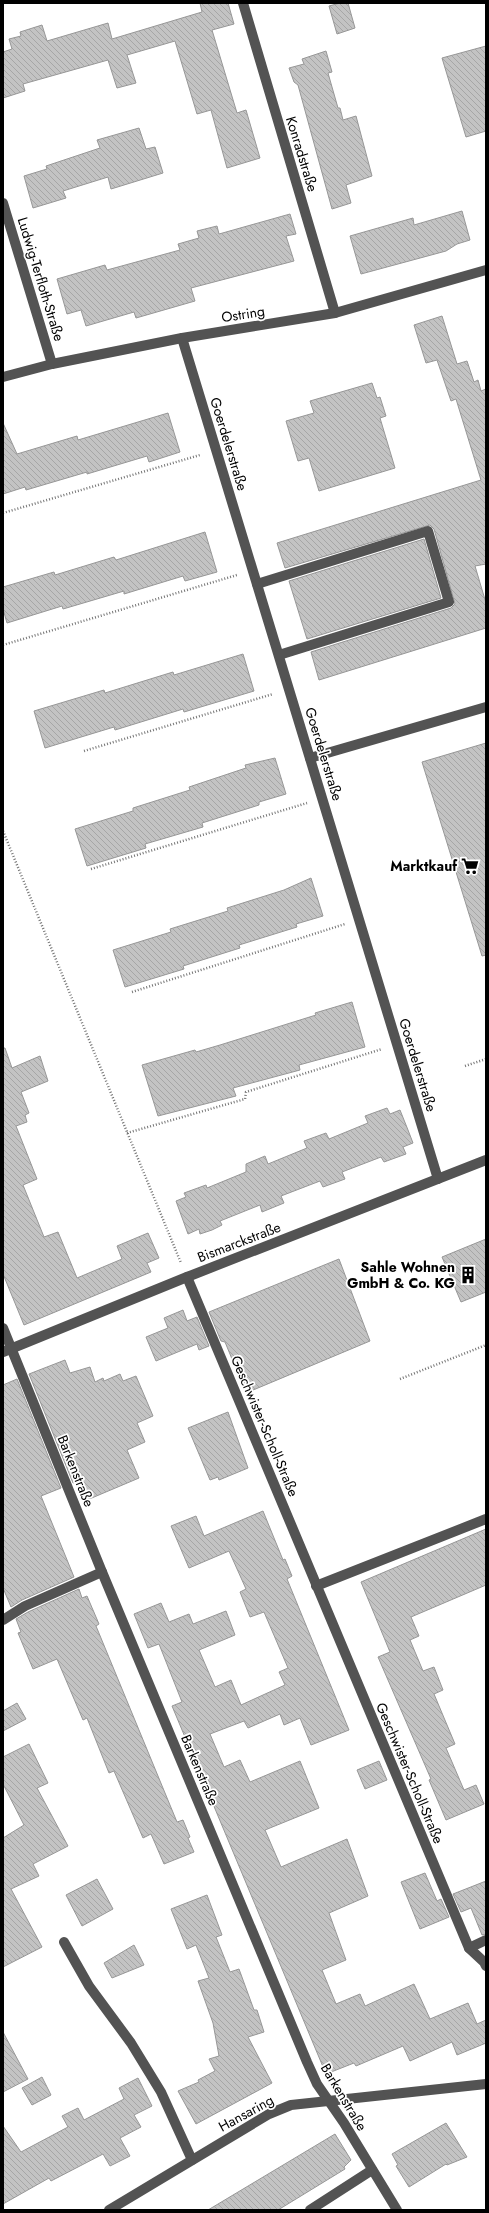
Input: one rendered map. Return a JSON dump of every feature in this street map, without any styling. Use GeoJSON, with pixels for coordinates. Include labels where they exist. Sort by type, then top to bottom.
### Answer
{"type":"FeatureCollection","features":[{"type":"Feature","properties":{"kind":"street","name":"Konradstraße"},"geometry":{"type":"LineString","coordinates":[[243,3],[336,313]]}},
{"type":"Feature","properties":{"kind":"street","name":"Ludwig-Terfloth-Straße"},"geometry":{"type":"LineString","coordinates":[[3,203],[52,364]]}},
{"type":"Feature","properties":{"kind":"street","name":"Ostring"},"geometry":{"type":"LineString","coordinates":[[3,377],[52,364],[182,338],[336,313],[486,270]]}},
{"type":"Feature","properties":{"kind":"street","name":"Goerdelerstraße"},"geometry":{"type":"LineString","coordinates":[[182,338],[438,1179]]}},
{"type":"Feature","properties":{"kind":"street"},"geometry":{"type":"LineString","coordinates":[[257,584],[428,531],[450,602],[279,655]]}},
{"type":"Feature","properties":{"kind":"street"},"geometry":{"type":"LineString","coordinates":[[310,758],[486,707]]}},
{"type":"Feature","properties":{"kind":"street","name":"Bismarckstraße"},"geometry":{"type":"LineString","coordinates":[[7,1350],[486,1160]]}},
{"type":"Feature","properties":{"kind":"street","name":"Geschwister-Scholl-Straße"},"geometry":{"type":"LineString","coordinates":[[187,1278],[469,1948],[484,1962],[486,1966]]}},
{"type":"Feature","properties":{"kind":"street","name":"Barkenstraße"},"geometry":{"type":"LineString","coordinates":[[3,1328],[7,1350],[102,1572],[307,2062],[317,2084],[397,2210]]}},
{"type":"Feature","properties":{"kind":"street"},"geometry":{"type":"LineString","coordinates":[[316,1586],[486,1519]]}},
{"type":"Feature","properties":{"kind":"street"},"geometry":{"type":"LineString","coordinates":[[3,1620],[24,1606],[102,1572]]}},
{"type":"Feature","properties":{"kind":"street"},"geometry":{"type":"LineString","coordinates":[[469,1948],[486,1940]]}},
{"type":"Feature","properties":{"kind":"street"},"geometry":{"type":"LineString","coordinates":[[64,1942],[89,1986],[131,2043],[161,2092],[192,2160]]}},
{"type":"Feature","properties":{"kind":"street","name":"Hansaring"},"geometry":{"type":"LineString","coordinates":[[109,2210],[269,2114],[291,2105],[486,2084]]}},
{"type":"Feature","properties":{"kind":"street"},"geometry":{"type":"LineString","coordinates":[[310,2210],[372,2170]]}},
{"type":"Feature","properties":{"kind":"path"},"geometry":{"type":"LineString","coordinates":[[3,514],[216,450]]}},
{"type":"Feature","properties":{"kind":"path"},"geometry":{"type":"LineString","coordinates":[[3,645],[253,570]]}},
{"type":"Feature","properties":{"kind":"path"},"geometry":{"type":"LineString","coordinates":[[84,752],[289,689]]}},
{"type":"Feature","properties":{"kind":"path"},"geometry":{"type":"LineString","coordinates":[[92,869],[322,798]]}},
{"type":"Feature","properties":{"kind":"path"},"geometry":{"type":"LineString","coordinates":[[3,831],[187,1278]]}},
{"type":"Feature","properties":{"kind":"path"},"geometry":{"type":"LineString","coordinates":[[132,992],[359,920]]}},
{"type":"Feature","properties":{"kind":"path"},"geometry":{"type":"LineString","coordinates":[[128,1133],[245,1098],[246,1092],[397,1045]]}},
{"type":"Feature","properties":{"kind":"path"},"geometry":{"type":"LineString","coordinates":[[465,1066],[486,1060]]}},
{"type":"Feature","properties":{"kind":"path"},"geometry":{"type":"LineString","coordinates":[[400,1379],[486,1345]]}},
{"type":"Feature","properties":{"kind":"building"},"geometry":{"type":"Polygon","coordinates":[[[200,3],[228,3],[234,24],[212,30],[237,113],[246,110],[260,158],[227,168],[211,110],[197,114],[175,41],[127,55],[136,83],[117,88],[108,60],[23,84],[25,91],[3,98],[3,52],[12,49],[9,39],[21,36],[20,32],[42,25],[47,41],[108,23],[112,39],[202,12],[200,3]]]}},
{"type":"Feature","properties":{"kind":"building"},"geometry":{"type":"Polygon","coordinates":[[[340,3],[348,3],[355,28],[337,34],[329,6],[340,3]]]}},
{"type":"Feature","properties":{"kind":"building"},"geometry":{"type":"Polygon","coordinates":[[[486,46],[486,131],[466,137],[442,58],[486,46]]]}},
{"type":"Feature","properties":{"kind":"building"},"geometry":{"type":"Polygon","coordinates":[[[326,51],[332,72],[328,73],[338,108],[340,108],[343,120],[356,116],[372,176],[346,185],[351,203],[332,209],[298,85],[294,82],[289,68],[304,64],[302,59],[326,51]]]}},
{"type":"Feature","properties":{"kind":"building"},"geometry":{"type":"Polygon","coordinates":[[[139,128],[146,149],[155,147],[163,173],[111,189],[108,177],[63,191],[66,198],[33,208],[24,176],[47,169],[46,166],[100,148],[97,140],[139,128]]]}},
{"type":"Feature","properties":{"kind":"building"},"geometry":{"type":"Polygon","coordinates":[[[462,211],[470,240],[457,244],[446,251],[361,274],[350,236],[413,218],[414,225],[462,211]]]}},
{"type":"Feature","properties":{"kind":"building"},"geometry":{"type":"Polygon","coordinates":[[[290,214],[296,234],[286,236],[294,261],[191,288],[195,301],[136,318],[134,312],[86,326],[81,310],[67,314],[57,279],[105,265],[107,270],[180,250],[178,244],[199,238],[197,231],[217,226],[219,234],[290,214]]]}},
{"type":"Feature","properties":{"kind":"building"},"geometry":{"type":"Polygon","coordinates":[[[442,316],[457,364],[467,361],[474,382],[478,380],[481,391],[486,389],[486,564],[475,566],[486,603],[486,628],[319,680],[311,652],[451,608],[455,604],[434,529],[430,525],[285,568],[277,543],[481,480],[456,399],[451,401],[437,360],[426,363],[414,325],[442,316]]]}},
{"type":"Feature","properties":{"kind":"building"},"geometry":{"type":"Polygon","coordinates":[[[372,383],[377,398],[380,397],[386,416],[380,418],[395,468],[319,491],[309,458],[298,461],[286,421],[314,413],[310,401],[372,383]]]}},
{"type":"Feature","properties":{"kind":"building"},"geometry":{"type":"Polygon","coordinates":[[[168,413],[180,452],[149,462],[147,456],[87,474],[87,472],[26,490],[25,487],[3,494],[3,423],[17,454],[77,436],[78,440],[168,413]]]}},
{"type":"Feature","properties":{"kind":"building"},"geometry":{"type":"Polygon","coordinates":[[[205,532],[217,572],[185,581],[183,576],[124,594],[124,591],[63,609],[62,606],[7,623],[3,609],[3,587],[54,572],[55,575],[114,557],[116,560],[205,532]]]}},
{"type":"Feature","properties":{"kind":"building"},"geometry":{"type":"Polygon","coordinates":[[[424,539],[441,598],[307,639],[289,581],[424,539]]]}},
{"type":"Feature","properties":{"kind":"building"},"geometry":{"type":"Polygon","coordinates":[[[243,654],[254,691],[184,712],[183,709],[115,730],[114,727],[45,748],[34,711],[104,690],[105,693],[173,672],[174,675],[243,654]]]}},
{"type":"Feature","properties":{"kind":"building","name":"Marktkauf"},"geometry":{"type":"Polygon","coordinates":[[[486,743],[486,955],[482,956],[422,762],[486,743]]]}},
{"type":"Feature","properties":{"kind":"building"},"geometry":{"type":"Polygon","coordinates":[[[275,758],[286,794],[259,802],[259,805],[202,823],[203,827],[145,844],[146,848],[87,866],[75,829],[133,811],[133,808],[190,790],[189,787],[246,768],[245,765],[275,758]]]}},
{"type":"Feature","properties":{"kind":"building"},"geometry":{"type":"Polygon","coordinates":[[[311,878],[323,916],[296,924],[297,927],[239,945],[240,948],[183,966],[184,969],[125,987],[113,950],[171,932],[170,929],[228,911],[227,908],[284,890],[311,878]]]}},
{"type":"Feature","properties":{"kind":"building"},"geometry":{"type":"Polygon","coordinates":[[[352,1002],[365,1047],[299,1065],[300,1070],[233,1088],[236,1096],[158,1116],[142,1065],[195,1050],[196,1052],[220,1045],[316,1015],[315,1013],[352,1002]]]}},
{"type":"Feature","properties":{"kind":"building"},"geometry":{"type":"Polygon","coordinates":[[[3,1048],[5,1048],[12,1068],[40,1056],[48,1081],[21,1092],[29,1113],[25,1115],[27,1122],[16,1126],[37,1179],[23,1185],[44,1237],[58,1232],[77,1278],[122,1259],[117,1246],[148,1233],[159,1258],[147,1263],[151,1272],[24,1325],[3,1274],[3,1048]]]}},
{"type":"Feature","properties":{"kind":"building"},"geometry":{"type":"Polygon","coordinates":[[[387,1108],[390,1114],[400,1110],[413,1143],[403,1147],[406,1154],[384,1162],[381,1157],[342,1172],[345,1179],[323,1187],[320,1181],[281,1196],[284,1203],[262,1212],[260,1205],[220,1221],[222,1225],[212,1230],[200,1234],[199,1229],[188,1234],[176,1201],[186,1197],[184,1193],[206,1185],[207,1188],[246,1172],[246,1164],[265,1156],[268,1164],[307,1148],[304,1141],[326,1133],[329,1139],[368,1123],[365,1116],[387,1108]]]}},
{"type":"Feature","properties":{"kind":"building","name":"Sahle Wohnen GmbH & Co. KG"},"geometry":{"type":"Polygon","coordinates":[[[486,1239],[486,1292],[461,1302],[442,1257],[486,1239]]]}},
{"type":"Feature","properties":{"kind":"building"},"geometry":{"type":"Polygon","coordinates":[[[339,1259],[370,1341],[246,1393],[225,1342],[221,1341],[209,1312],[339,1259]]]}},
{"type":"Feature","properties":{"kind":"building"},"geometry":{"type":"Polygon","coordinates":[[[183,1310],[187,1321],[197,1317],[209,1346],[199,1350],[197,1344],[156,1361],[146,1337],[168,1328],[164,1318],[183,1310]]]}},
{"type":"Feature","properties":{"kind":"building"},"geometry":{"type":"Polygon","coordinates":[[[65,1360],[70,1373],[90,1367],[95,1382],[103,1378],[104,1381],[120,1374],[123,1381],[136,1376],[153,1416],[137,1423],[145,1442],[127,1450],[139,1478],[87,1500],[79,1481],[73,1483],[29,1374],[65,1360]]]}},
{"type":"Feature","properties":{"kind":"building"},"geometry":{"type":"Polygon","coordinates":[[[17,1379],[61,1488],[41,1496],[74,1577],[22,1600],[11,1607],[3,1588],[3,1385],[17,1379]]]}},
{"type":"Feature","properties":{"kind":"building"},"geometry":{"type":"Polygon","coordinates":[[[228,1412],[248,1468],[219,1480],[218,1477],[210,1480],[188,1428],[228,1412]]]}},
{"type":"Feature","properties":{"kind":"building"},"geometry":{"type":"Polygon","coordinates":[[[263,1511],[283,1560],[285,1559],[292,1576],[287,1579],[349,1730],[311,1745],[300,1718],[284,1725],[280,1714],[248,1728],[244,1721],[210,1734],[224,1767],[240,1760],[250,1782],[300,1761],[319,1808],[265,1830],[281,1867],[347,1839],[368,1896],[329,1913],[346,1960],[322,1970],[336,2004],[360,1994],[365,2006],[414,1984],[430,2019],[468,2003],[477,2024],[486,2020],[486,2043],[457,2055],[452,2042],[410,2061],[403,2046],[356,2066],[354,2063],[326,2074],[172,1706],[182,1702],[159,1644],[148,1648],[134,1614],[161,1603],[169,1622],[189,1614],[193,1624],[226,1611],[235,1635],[199,1650],[215,1687],[231,1680],[241,1705],[285,1685],[279,1672],[288,1668],[264,1612],[250,1617],[240,1592],[246,1589],[229,1551],[189,1568],[171,1526],[196,1516],[204,1536],[263,1511]]]}},
{"type":"Feature","properties":{"kind":"building"},"geometry":{"type":"Polygon","coordinates":[[[486,1529],[486,1585],[411,1617],[419,1636],[410,1640],[423,1671],[434,1667],[443,1690],[434,1694],[455,1744],[446,1748],[464,1790],[476,1785],[484,1804],[446,1820],[429,1780],[431,1779],[378,1657],[390,1652],[361,1582],[486,1529]]]}},
{"type":"Feature","properties":{"kind":"building"},"geometry":{"type":"Polygon","coordinates":[[[79,1589],[82,1598],[87,1596],[99,1624],[96,1626],[177,1822],[183,1820],[190,1837],[188,1838],[194,1852],[164,1864],[151,1834],[143,1838],[114,1771],[109,1773],[87,1718],[83,1720],[57,1659],[33,1669],[18,1633],[21,1632],[16,1619],[79,1589]]]}},
{"type":"Feature","properties":{"kind":"building"},"geometry":{"type":"Polygon","coordinates":[[[17,1703],[26,1719],[3,1731],[3,1711],[17,1703]]]}},
{"type":"Feature","properties":{"kind":"building"},"geometry":{"type":"Polygon","coordinates":[[[29,1744],[48,1783],[37,1788],[68,1846],[33,1864],[39,1876],[11,1889],[42,1947],[3,1967],[3,1838],[24,1825],[3,1784],[3,1757],[29,1744]]]}},
{"type":"Feature","properties":{"kind":"building"},"geometry":{"type":"Polygon","coordinates":[[[379,1761],[387,1780],[365,1789],[357,1770],[379,1761]]]}},
{"type":"Feature","properties":{"kind":"building"},"geometry":{"type":"Polygon","coordinates":[[[425,1873],[437,1901],[441,1899],[449,1917],[420,1929],[401,1882],[425,1873]]]}},
{"type":"Feature","properties":{"kind":"building"},"geometry":{"type":"Polygon","coordinates":[[[97,1879],[113,1909],[82,1926],[66,1895],[97,1879]]]}},
{"type":"Feature","properties":{"kind":"building"},"geometry":{"type":"Polygon","coordinates":[[[486,1881],[486,1934],[482,1935],[471,1908],[461,1912],[453,1894],[486,1881]]]}},
{"type":"Feature","properties":{"kind":"building"},"geometry":{"type":"Polygon","coordinates":[[[207,1895],[222,1935],[216,1937],[230,1972],[239,1969],[254,2010],[257,2010],[264,2032],[248,2037],[272,2083],[196,2124],[178,2091],[199,2082],[198,2080],[215,2071],[209,2059],[219,2056],[213,2023],[198,1981],[209,1978],[196,1945],[187,1949],[171,1909],[207,1895]]]}},
{"type":"Feature","properties":{"kind":"building"},"geometry":{"type":"Polygon","coordinates":[[[134,1945],[144,1965],[112,1978],[104,1963],[134,1945]]]}},
{"type":"Feature","properties":{"kind":"building"},"geometry":{"type":"Polygon","coordinates":[[[3,2032],[28,2079],[3,2092],[3,2032]]]}},
{"type":"Feature","properties":{"kind":"building"},"geometry":{"type":"Polygon","coordinates":[[[42,2077],[51,2095],[32,2105],[22,2088],[42,2077]]]}},
{"type":"Feature","properties":{"kind":"building"},"geometry":{"type":"Polygon","coordinates":[[[138,2078],[152,2106],[134,2115],[141,2127],[120,2138],[130,2156],[110,2166],[103,2154],[51,2181],[49,2178],[3,2204],[3,2126],[21,2152],[68,2127],[62,2116],[78,2108],[84,2120],[124,2099],[119,2088],[138,2078]]]}},
{"type":"Feature","properties":{"kind":"building"},"geometry":{"type":"Polygon","coordinates":[[[446,2123],[467,2157],[447,2165],[446,2164],[409,2187],[396,2166],[398,2165],[392,2154],[446,2123]]]}},
{"type":"Feature","properties":{"kind":"building"},"geometry":{"type":"Polygon","coordinates":[[[335,2134],[351,2160],[344,2167],[345,2169],[278,2210],[208,2210],[335,2134]]]}},
{"type":"Feature","properties":{"kind":"place","name":"Marktkauf"},"geometry":{"type":"Point","coordinates":[470,866]}},
{"type":"Feature","properties":{"kind":"place","name":"Sahle Wohnen GmbH & Co. KG"},"geometry":{"type":"Point","coordinates":[468,1275]}}]}
